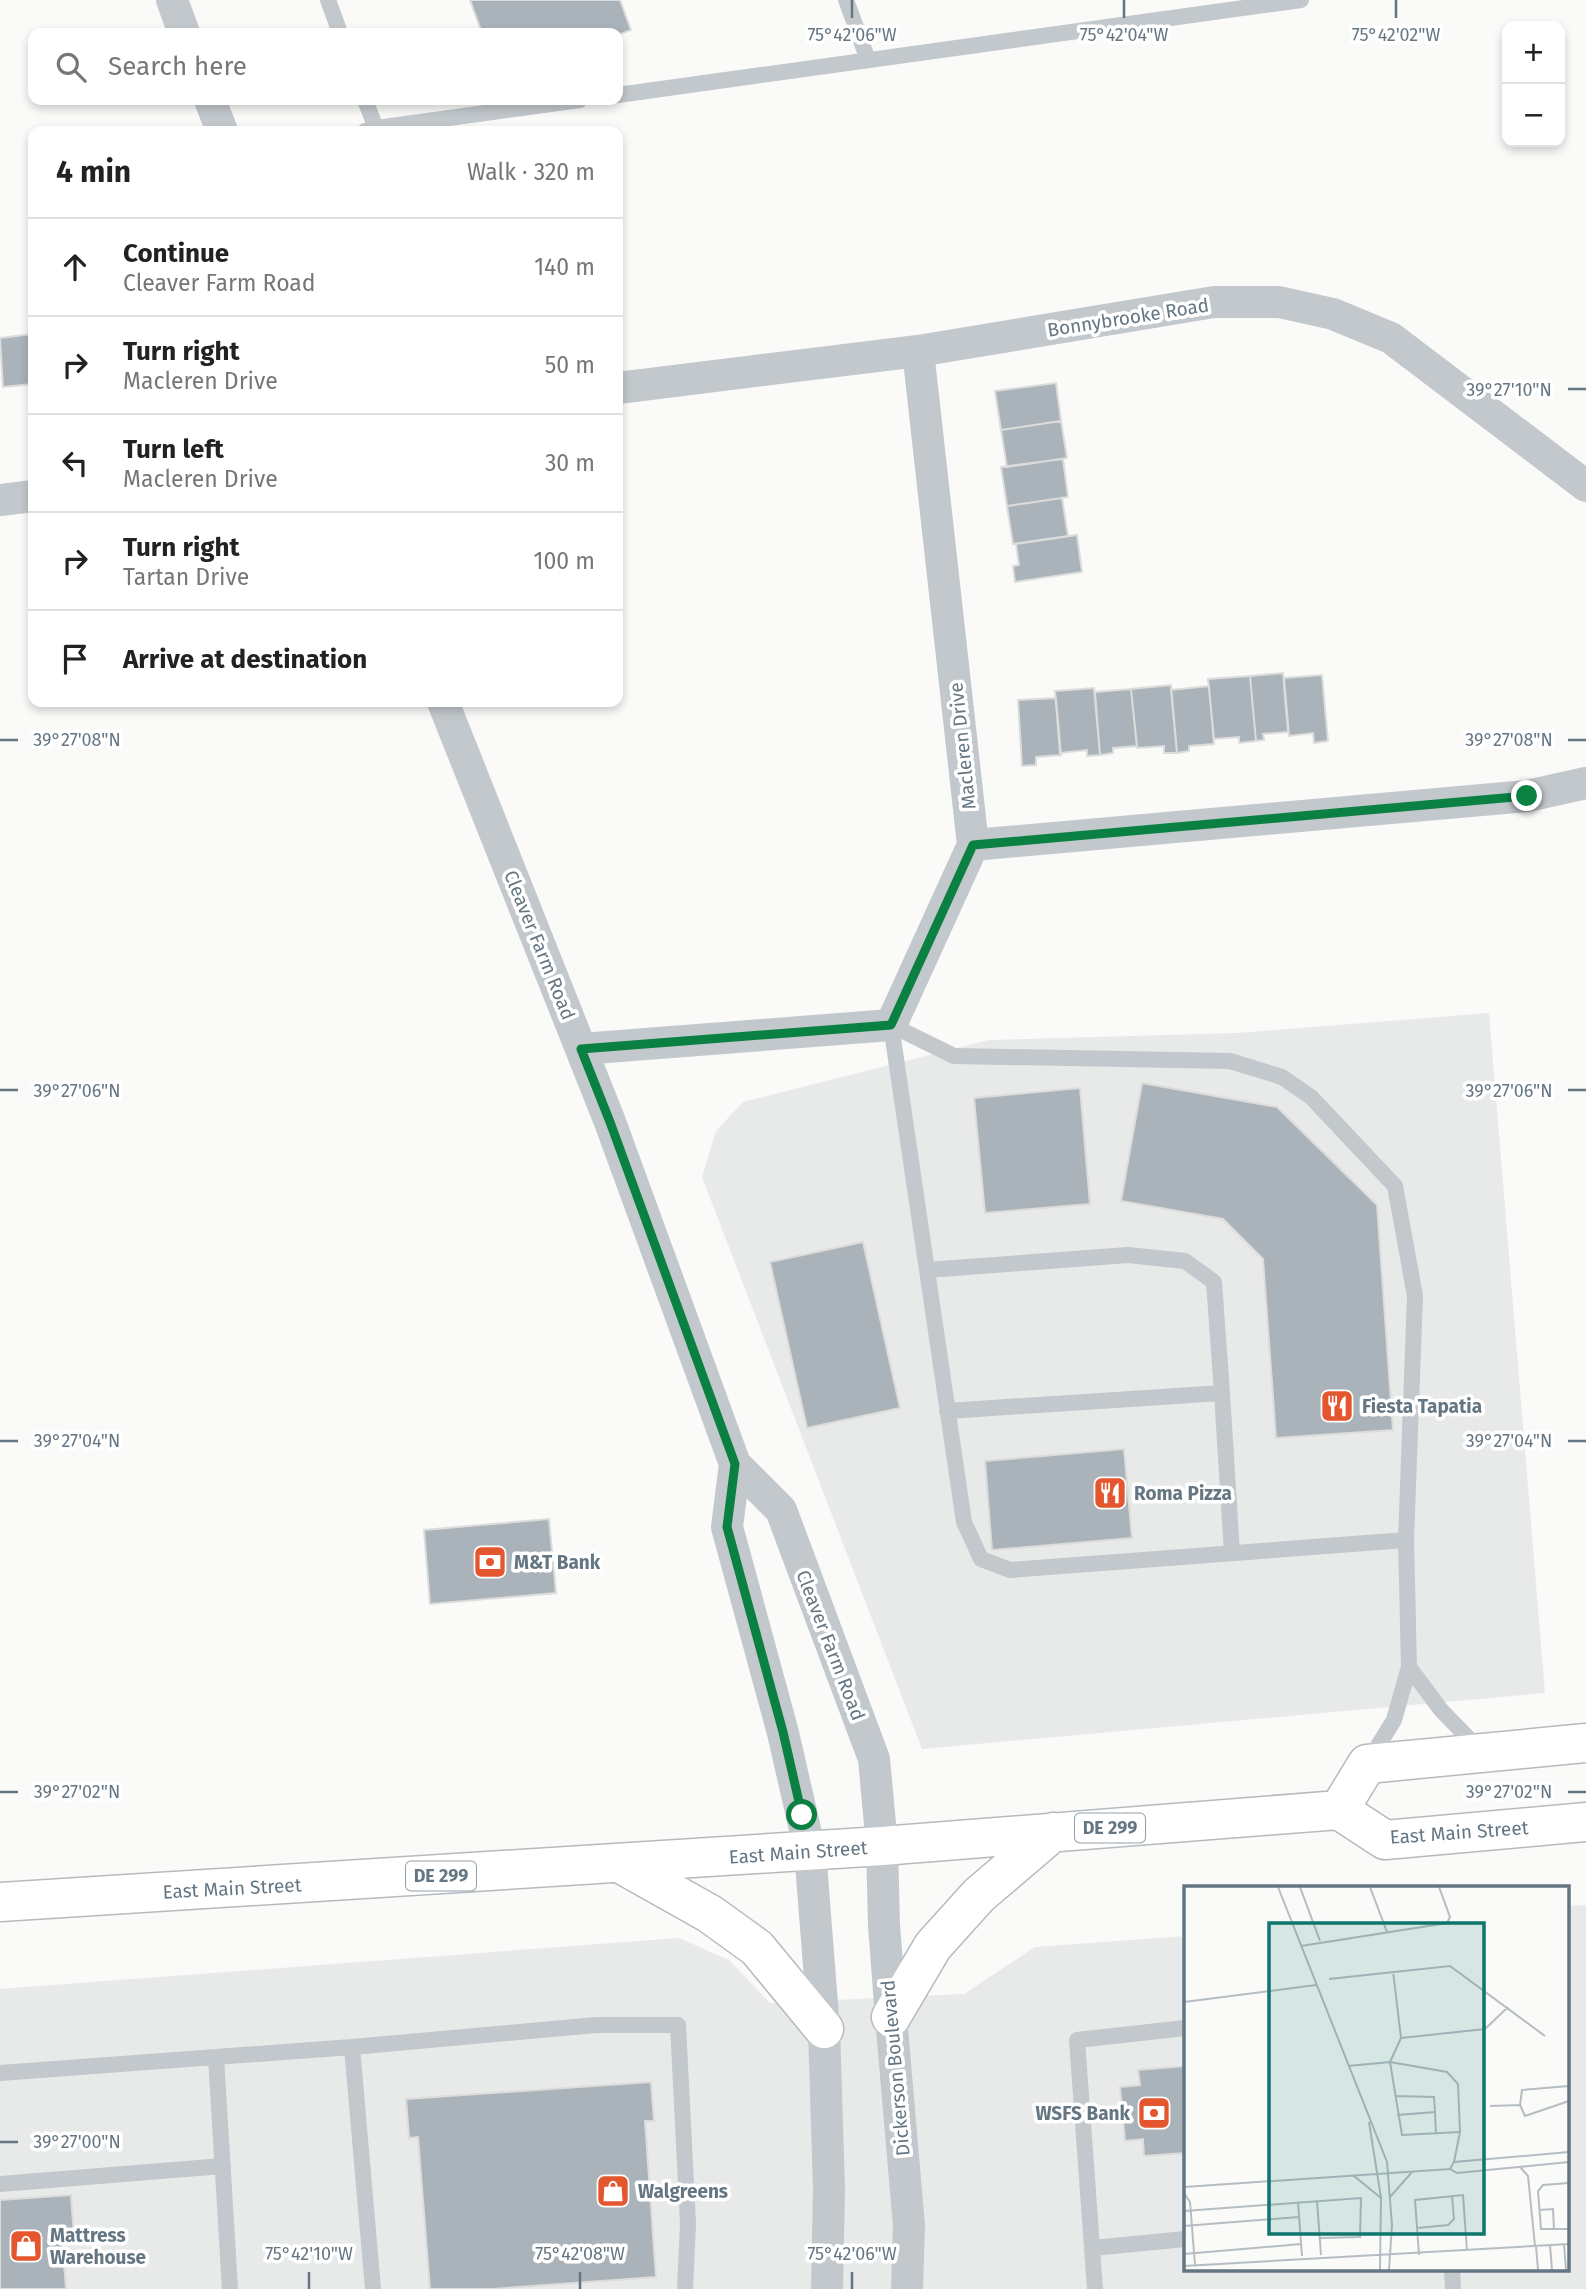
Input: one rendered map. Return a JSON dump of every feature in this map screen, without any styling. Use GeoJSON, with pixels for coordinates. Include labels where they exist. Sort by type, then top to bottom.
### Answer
{"type":"FeatureCollection","features":[{"type":"Feature","properties":{"kind":"main road"},"geometry":{"type":"LineString","coordinates":[[1339,1810],[1367,1763],[1586,1743]]}},
{"type":"Feature","properties":{"kind":"main road","name":"East Main Street"},"geometry":{"type":"LineString","coordinates":[[0,1902],[621,1864],[1339,1810],[1385,1840],[1586,1822]]}},
{"type":"Feature","properties":{"kind":"main road"},"geometry":{"type":"LineString","coordinates":[[891,2017],[933,1946],[979,1895],[1053,1832]]}},
{"type":"Feature","properties":{"kind":"main road"},"geometry":{"type":"LineString","coordinates":[[621,1864],[710,1914],[757,1948],[824,2028]]}},
{"type":"Feature","properties":{"kind":"street"},"geometry":{"type":"LineString","coordinates":[[172,0],[182,28]]}},
{"type":"Feature","properties":{"kind":"street"},"geometry":{"type":"LineString","coordinates":[[212,105],[220,126]]}},
{"type":"Feature","properties":{"kind":"street","name":"Bonnybrooke Road"},"geometry":{"type":"LineString","coordinates":[[623,387],[918,351],[1214,302],[1279,302],[1333,314],[1391,338],[1586,486]]}},
{"type":"Feature","properties":{"kind":"street","name":"Macleren Drive"},"geometry":{"type":"LineString","coordinates":[[918,351],[973,845]]}},
{"type":"Feature","properties":{"kind":"street"},"geometry":{"type":"LineString","coordinates":[[0,500],[28,497]]}},
{"type":"Feature","properties":{"kind":"street","name":"Cleaver Farm Road"},"geometry":{"type":"LineString","coordinates":[[445,707],[610,1122],[735,1464],[781,1510],[874,1759],[882,1846]]}},
{"type":"Feature","properties":{"kind":"street"},"geometry":{"type":"LineString","coordinates":[[581,1049],[891,1025],[973,845],[1527,796],[1586,783]]}},
{"type":"Feature","properties":{"kind":"street","name":"Cleaver Farm Road"},"geometry":{"type":"LineString","coordinates":[[735,1464],[727,1527],[783,1732],[810,1851]]}},
{"type":"Feature","properties":{"kind":"street","name":"Dickerson Boulevard"},"geometry":{"type":"LineString","coordinates":[[882,1846],[884,1925],[909,2226],[907,2289]]}},
{"type":"Feature","properties":{"kind":"street"},"geometry":{"type":"LineString","coordinates":[[810,1851],[824,2028],[829,2189],[827,2289]]}},
{"type":"Feature","properties":{"kind":"lane"},"geometry":{"type":"LineString","coordinates":[[328,0],[338,28]]}},
{"type":"Feature","properties":{"kind":"lane"},"geometry":{"type":"LineString","coordinates":[[846,0],[868,60]]}},
{"type":"Feature","properties":{"kind":"lane"},"geometry":{"type":"LineString","coordinates":[[623,93],[1301,0]]}},
{"type":"Feature","properties":{"kind":"lane"},"geometry":{"type":"LineString","coordinates":[[366,105],[370,126]]}},
{"type":"Feature","properties":{"kind":"lane"},"geometry":{"type":"LineString","coordinates":[[399,126],[545,105]]}},
{"type":"Feature","properties":{"kind":"lane"},"geometry":{"type":"LineString","coordinates":[[891,1025],[964,1522],[981,1559],[1010,1570],[1406,1539]]}},
{"type":"Feature","properties":{"kind":"lane"},"geometry":{"type":"LineString","coordinates":[[891,1025],[954,1056],[1230,1061],[1282,1077],[1311,1097],[1395,1186],[1415,1296],[1406,1539],[1409,1667],[1394,1720],[1367,1763]]}},
{"type":"Feature","properties":{"kind":"lane"},"geometry":{"type":"LineString","coordinates":[[927,1270],[1128,1255],[1185,1261],[1214,1282],[1232,1553]]}},
{"type":"Feature","properties":{"kind":"lane"},"geometry":{"type":"LineString","coordinates":[[947,1411],[1222,1393]]}},
{"type":"Feature","properties":{"kind":"lane"},"geometry":{"type":"LineString","coordinates":[[1409,1667],[1441,1710],[1482,1752]]}},
{"type":"Feature","properties":{"kind":"lane"},"geometry":{"type":"LineString","coordinates":[[0,2073],[352,2047],[596,2025],[678,2025],[688,2224],[685,2289]]}},
{"type":"Feature","properties":{"kind":"lane"},"geometry":{"type":"LineString","coordinates":[[1095,2289],[1077,2040],[1184,2028]]}},
{"type":"Feature","properties":{"kind":"lane"},"geometry":{"type":"LineString","coordinates":[[352,2047],[373,2289]]}},
{"type":"Feature","properties":{"kind":"lane"},"geometry":{"type":"LineString","coordinates":[[216,2057],[230,2289]]}},
{"type":"Feature","properties":{"kind":"lane"},"geometry":{"type":"LineString","coordinates":[[0,2184],[223,2166]]}},
{"type":"Feature","properties":{"kind":"lane"},"geometry":{"type":"LineString","coordinates":[[1093,2248],[1184,2239]]}},
{"type":"Feature","properties":{"kind":"shaded area"},"geometry":{"type":"Polygon","coordinates":[[[1489,1013],[1545,1693],[922,1749],[702,1177],[716,1131],[743,1102],[989,1040],[1237,1033],[1489,1013]]]}},
{"type":"Feature","properties":{"kind":"shaded area"},"geometry":{"type":"Polygon","coordinates":[[[1586,1905],[1586,2289],[0,2289],[0,1989],[679,1938],[729,1960],[770,2003],[964,1994],[1035,1947],[1184,1936],[1184,2272],[1568,2272],[1568,1906],[1586,1905]]]}},
{"type":"Feature","properties":{"kind":"building"},"geometry":{"type":"Polygon","coordinates":[[[470,0],[620,0],[631,30],[623,33],[623,28],[480,28],[470,0]]]}},
{"type":"Feature","properties":{"kind":"building"},"geometry":{"type":"Polygon","coordinates":[[[28,335],[28,384],[3,387],[0,338],[28,335]]]}},
{"type":"Feature","properties":{"kind":"building"},"geometry":{"type":"Polygon","coordinates":[[[1056,383],[1061,421],[1001,430],[995,391],[1056,383]]]}},
{"type":"Feature","properties":{"kind":"building"},"geometry":{"type":"Polygon","coordinates":[[[1061,421],[1067,458],[1007,467],[1001,430],[1061,421]]]}},
{"type":"Feature","properties":{"kind":"building"},"geometry":{"type":"Polygon","coordinates":[[[1063,459],[1068,497],[1007,506],[1001,467],[1063,459]]]}},
{"type":"Feature","properties":{"kind":"building"},"geometry":{"type":"Polygon","coordinates":[[[1062,498],[1068,536],[1013,544],[1007,506],[1062,498]]]}},
{"type":"Feature","properties":{"kind":"building"},"geometry":{"type":"Polygon","coordinates":[[[1077,535],[1082,572],[1015,582],[1013,566],[1019,565],[1016,544],[1077,535]]]}},
{"type":"Feature","properties":{"kind":"building"},"geometry":{"type":"Polygon","coordinates":[[[1283,673],[1288,732],[1263,734],[1264,740],[1256,741],[1250,676],[1283,673]]]}},
{"type":"Feature","properties":{"kind":"building"},"geometry":{"type":"Polygon","coordinates":[[[1322,675],[1328,741],[1314,743],[1313,733],[1289,736],[1284,678],[1322,675]]]}},
{"type":"Feature","properties":{"kind":"building"},"geometry":{"type":"Polygon","coordinates":[[[1250,676],[1256,741],[1239,743],[1239,737],[1214,739],[1208,679],[1250,676]]]}},
{"type":"Feature","properties":{"kind":"building"},"geometry":{"type":"Polygon","coordinates":[[[1171,685],[1177,753],[1164,753],[1164,746],[1137,748],[1131,689],[1171,685]]]}},
{"type":"Feature","properties":{"kind":"building"},"geometry":{"type":"Polygon","coordinates":[[[1209,686],[1214,744],[1189,746],[1189,751],[1177,753],[1171,690],[1209,686]]]}},
{"type":"Feature","properties":{"kind":"building"},"geometry":{"type":"Polygon","coordinates":[[[1094,688],[1100,755],[1087,756],[1087,750],[1060,753],[1055,691],[1094,688]]]}},
{"type":"Feature","properties":{"kind":"building"},"geometry":{"type":"Polygon","coordinates":[[[1131,689],[1137,746],[1113,748],[1113,753],[1100,755],[1095,692],[1131,689]]]}},
{"type":"Feature","properties":{"kind":"building"},"geometry":{"type":"Polygon","coordinates":[[[1056,698],[1061,755],[1036,757],[1036,765],[1022,766],[1018,700],[1056,698]]]}},
{"type":"Feature","properties":{"kind":"building"},"geometry":{"type":"Polygon","coordinates":[[[1142,1083],[1277,1107],[1377,1205],[1393,1430],[1276,1438],[1263,1259],[1223,1219],[1121,1201],[1142,1083]]]}},
{"type":"Feature","properties":{"kind":"building"},"geometry":{"type":"Polygon","coordinates":[[[1080,1088],[1090,1204],[985,1213],[974,1098],[1080,1088]]]}},
{"type":"Feature","properties":{"kind":"building"},"geometry":{"type":"Polygon","coordinates":[[[863,1242],[900,1408],[807,1428],[770,1262],[863,1242]]]}},
{"type":"Feature","properties":{"kind":"building"},"geometry":{"type":"Polygon","coordinates":[[[1124,1449],[1132,1538],[992,1550],[985,1461],[1124,1449]]]}},
{"type":"Feature","properties":{"kind":"building","name":"M&T Bank"},"geometry":{"type":"Polygon","coordinates":[[[549,1519],[556,1593],[430,1604],[424,1530],[549,1519]]]}},
{"type":"Feature","properties":{"kind":"building","name":"WSFS Bank"},"geometry":{"type":"Polygon","coordinates":[[[1184,2066],[1184,2153],[1144,2156],[1143,2139],[1125,2141],[1120,2087],[1140,2085],[1138,2070],[1184,2066]]]}},
{"type":"Feature","properties":{"kind":"building"},"geometry":{"type":"Polygon","coordinates":[[[651,2082],[654,2121],[645,2121],[656,2277],[492,2289],[430,2289],[418,2137],[409,2138],[406,2099],[651,2082]]]}},
{"type":"Feature","properties":{"kind":"building"},"geometry":{"type":"Polygon","coordinates":[[[71,2195],[74,2237],[62,2237],[66,2289],[0,2289],[0,2200],[71,2195]]]}},
{"type":"Feature","properties":{"kind":"place","name":"Fiesta Tapatia"},"geometry":{"type":"Point","coordinates":[1337,1406]}},
{"type":"Feature","properties":{"kind":"place","name":"Roma Pizza"},"geometry":{"type":"Point","coordinates":[1110,1493]}},
{"type":"Feature","properties":{"kind":"place","name":"M&T Bank"},"geometry":{"type":"Point","coordinates":[490,1562]}},
{"type":"Feature","properties":{"kind":"place","name":"WSFS Bank"},"geometry":{"type":"Point","coordinates":[1154,2113]}},
{"type":"Feature","properties":{"kind":"place","name":"Walgreens"},"geometry":{"type":"Point","coordinates":[613,2191]}},
{"type":"Feature","properties":{"kind":"place","name":"Mattress Warehouse"},"geometry":{"type":"Point","coordinates":[26,2246]}},
{"type":"Feature","properties":{"kind":"route"},"geometry":{"type":"LineString","coordinates":[[802,1815],[783,1732],[727,1527],[735,1464],[581,1049],[891,1025],[973,845],[1527,796]]}}]}
